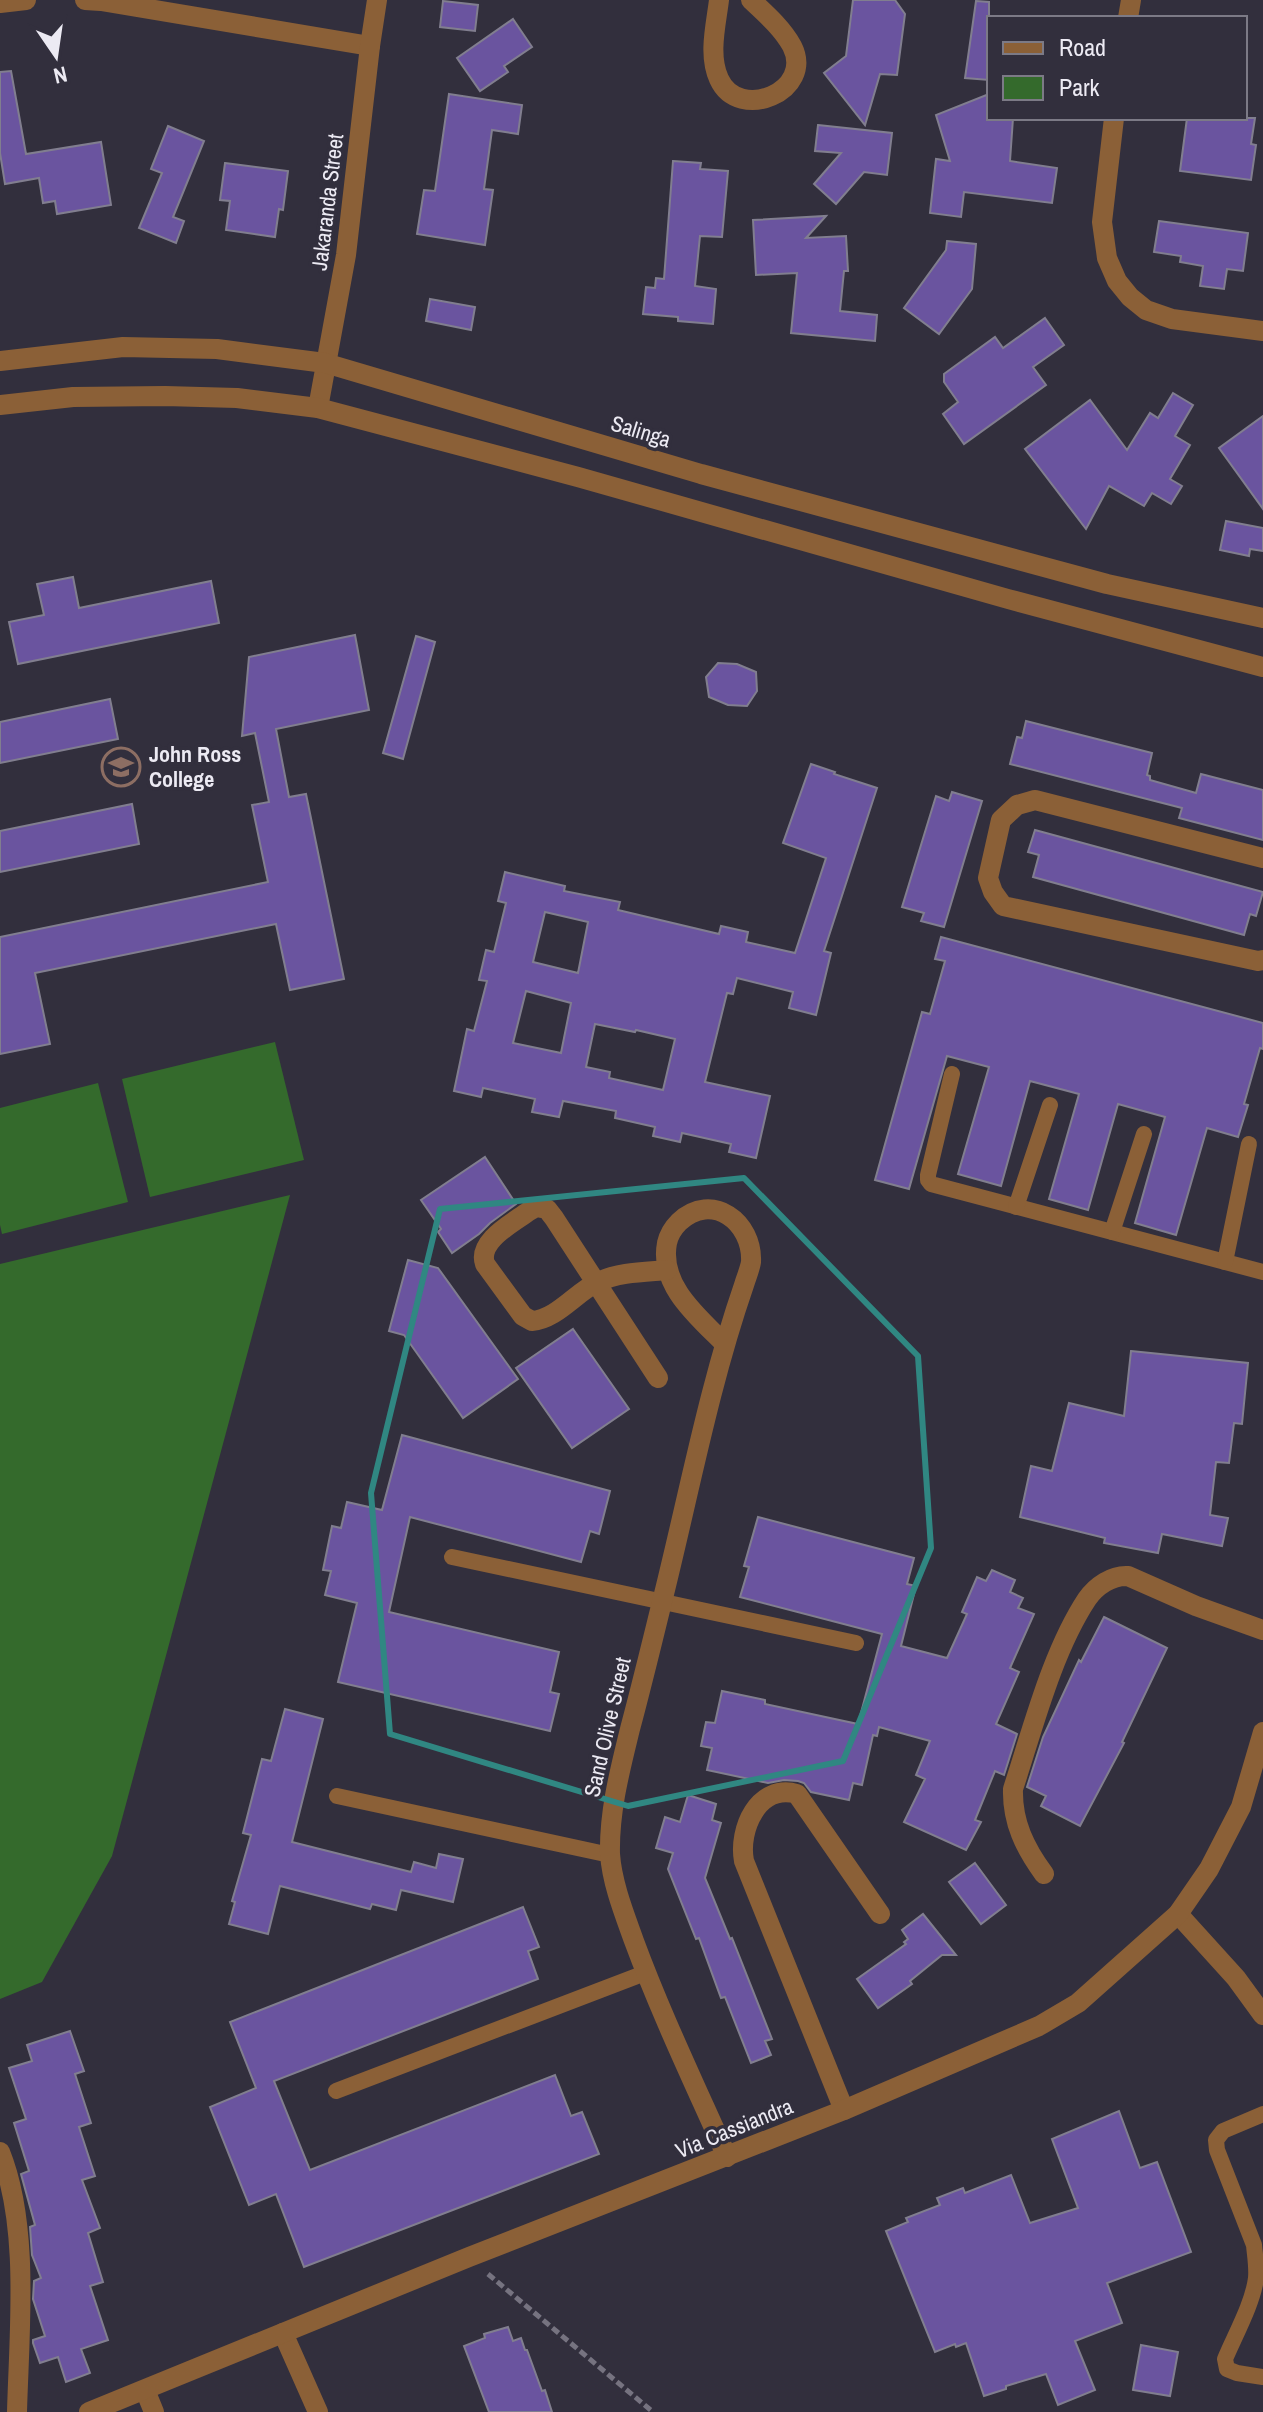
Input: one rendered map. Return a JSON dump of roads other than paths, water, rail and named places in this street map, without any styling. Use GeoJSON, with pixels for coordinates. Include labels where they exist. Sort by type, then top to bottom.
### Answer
{"type":"FeatureCollection","features":[{"type":"Feature","properties":{"kind":"street"},"geometry":{"type":"LineString","coordinates":[[0,3],[26,0]]}},
{"type":"Feature","properties":{"kind":"street"},"geometry":{"type":"LineString","coordinates":[[85,0],[370,46]]}},
{"type":"Feature","properties":{"kind":"street","name":"Jakaranda Street"},"geometry":{"type":"LineString","coordinates":[[318,408],[346,255],[377,0]]}},
{"type":"Feature","properties":{"kind":"street"},"geometry":{"type":"LineString","coordinates":[[719,0],[713,50],[719,79],[731,94],[741,99],[762,100],[786,87],[796,71],[796,59],[792,47],[774,22],[751,0]]}},
{"type":"Feature","properties":{"kind":"street"},"geometry":{"type":"LineString","coordinates":[[1114,120],[1102,222],[1107,258],[1117,281],[1146,310],[1172,319],[1263,331]]}},
{"type":"Feature","properties":{"kind":"street","name":"Salinga"},"geometry":{"type":"LineString","coordinates":[[0,361],[123,347],[217,349],[325,363],[701,474],[1107,584],[1263,618]]}},
{"type":"Feature","properties":{"kind":"street"},"geometry":{"type":"LineString","coordinates":[[0,405],[73,397],[165,396],[237,398],[318,408],[1263,667]]}},
{"type":"Feature","properties":{"kind":"street"},"geometry":{"type":"LineString","coordinates":[[1263,858],[1035,800],[1017,805],[1001,820],[988,878],[1003,906],[1263,960]]}},
{"type":"Feature","properties":{"kind":"street"},"geometry":{"type":"LineString","coordinates":[[658,1378],[595,1282],[554,1218],[547,1209],[543,1207],[529,1211],[487,1243],[482,1258],[485,1264],[527,1320],[538,1321],[595,1282],[612,1276],[667,1270],[678,1293],[692,1311],[724,1343]]}},
{"type":"Feature","properties":{"kind":"street","name":"Sand Olive Street"},"geometry":{"type":"LineString","coordinates":[[667,1270],[665,1251],[668,1236],[690,1213],[705,1209],[723,1211],[737,1222],[749,1240],[751,1264],[724,1343],[618,1776],[610,1855],[626,1919],[645,1973],[727,2157]]}},
{"type":"Feature","properties":{"kind":"street"},"geometry":{"type":"LineString","coordinates":[[1044,1874],[1027,1850],[1012,1805],[1013,1789],[1058,1656],[1088,1598],[1108,1581],[1118,1576],[1128,1576],[1196,1606],[1263,1630]]}},
{"type":"Feature","properties":{"kind":"street","name":"Via Cassiandra"},"geometry":{"type":"LineString","coordinates":[[89,2412],[469,2257],[844,2110],[1039,2026],[1078,2003],[1178,1914],[1209,1869],[1241,1807],[1263,1732]]}},
{"type":"Feature","properties":{"kind":"street"},"geometry":{"type":"LineString","coordinates":[[844,2110],[744,1861],[743,1840],[748,1820],[758,1804],[777,1793],[787,1791],[797,1794],[880,1914]]}},
{"type":"Feature","properties":{"kind":"street"},"geometry":{"type":"LineString","coordinates":[[1178,1914],[1236,1978],[1263,2015]]}},
{"type":"Feature","properties":{"kind":"street"},"geometry":{"type":"LineString","coordinates":[[0,2152],[9,2184],[20,2264],[17,2412]]}},
{"type":"Feature","properties":{"kind":"street"},"geometry":{"type":"LineString","coordinates":[[283,2333],[318,2412]]}},
{"type":"Feature","properties":{"kind":"street"},"geometry":{"type":"LineString","coordinates":[[145,2390],[154,2412]]}},
{"type":"Feature","properties":{"kind":"lane"},"geometry":{"type":"LineString","coordinates":[[952,1074],[928,1180],[931,1184],[1263,1272]]}},
{"type":"Feature","properties":{"kind":"lane"},"geometry":{"type":"LineString","coordinates":[[1016,1207],[1050,1105]]}},
{"type":"Feature","properties":{"kind":"lane"},"geometry":{"type":"LineString","coordinates":[[1112,1232],[1144,1134]]}},
{"type":"Feature","properties":{"kind":"lane"},"geometry":{"type":"LineString","coordinates":[[1225,1262],[1249,1144]]}},
{"type":"Feature","properties":{"kind":"lane"},"geometry":{"type":"LineString","coordinates":[[452,1557],[856,1643]]}},
{"type":"Feature","properties":{"kind":"lane"},"geometry":{"type":"LineString","coordinates":[[337,1796],[610,1855]]}},
{"type":"Feature","properties":{"kind":"lane"},"geometry":{"type":"LineString","coordinates":[[336,2091],[645,1973]]}},
{"type":"Feature","properties":{"kind":"lane"},"geometry":{"type":"LineString","coordinates":[[1263,2114],[1223,2131],[1216,2140],[1217,2150],[1254,2245],[1256,2259],[1252,2293],[1225,2359],[1227,2369],[1263,2377]]}},
{"type":"Feature","properties":{"kind":"place","name":"John Ross College"},"geometry":{"type":"Point","coordinates":[121,767]}}]}
